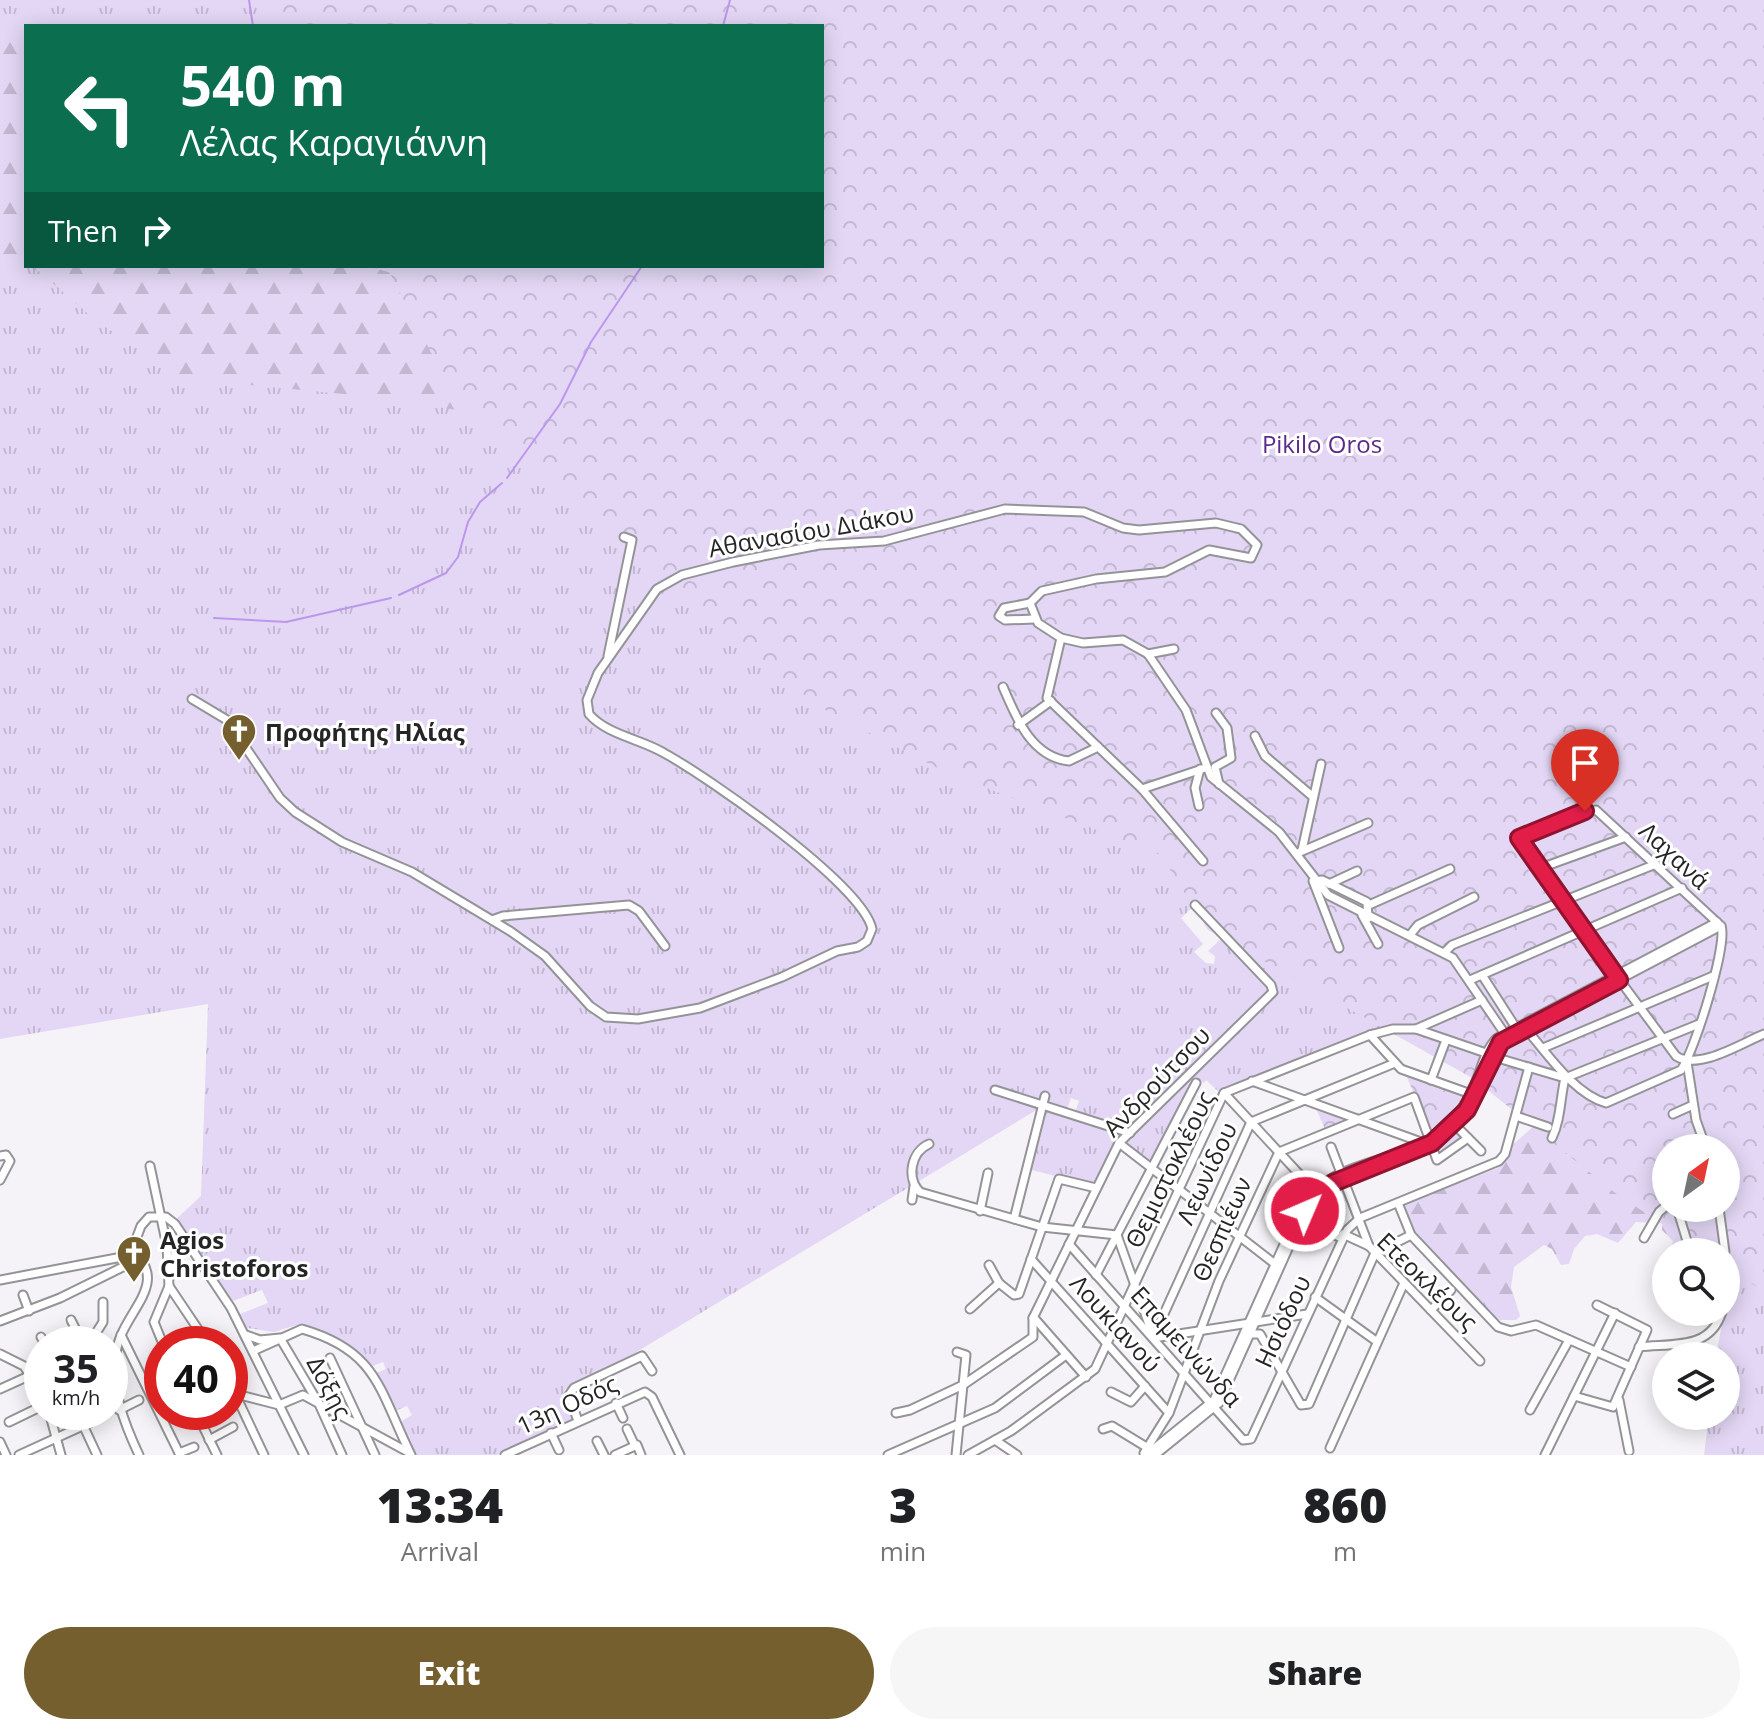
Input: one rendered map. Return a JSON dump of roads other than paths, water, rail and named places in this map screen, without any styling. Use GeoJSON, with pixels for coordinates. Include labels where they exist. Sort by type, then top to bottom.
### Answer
{"type":"FeatureCollection","features":[{"type":"Feature","properties":{"kind":"street","name":"Αθανασίου Διάκου"},"geometry":{"type":"LineString","coordinates":[[192,699],[227,720],[280,798],[295,812],[342,842],[412,872],[492,920],[545,956],[595,1010],[621,1020],[700,1008],[782,977],[837,951],[858,947],[872,934],[872,925],[864,911],[842,883],[813,859],[674,758],[592,717],[587,708],[589,694],[608,656],[650,596],[682,575],[783,550],[884,541],[998,510],[1084,512],[1123,528],[1139,530],[1216,523],[1241,529],[1257,545],[1251,558],[1209,550],[1165,572],[1096,579],[1042,591],[1030,603]]}},
{"type":"Feature","properties":{"kind":"street"},"geometry":{"type":"LineString","coordinates":[[608,656],[622,580],[633,546],[632,540],[624,537]]}},
{"type":"Feature","properties":{"kind":"street"},"geometry":{"type":"LineString","coordinates":[[1035,619],[1005,620],[999,616],[1004,608],[1030,603],[1035,619],[1061,638],[1083,643],[1123,640],[1148,654],[1186,710],[1202,769],[1300,852],[1339,948]]}},
{"type":"Feature","properties":{"kind":"street"},"geometry":{"type":"LineString","coordinates":[[1061,638],[1046,694],[1142,789],[1203,861]]}},
{"type":"Feature","properties":{"kind":"street"},"geometry":{"type":"LineString","coordinates":[[1148,654],[1174,649]]}},
{"type":"Feature","properties":{"kind":"street"},"geometry":{"type":"LineString","coordinates":[[1003,687],[1025,735],[1061,760],[1069,761],[1098,747]]}},
{"type":"Feature","properties":{"kind":"street"},"geometry":{"type":"LineString","coordinates":[[1018,725],[1051,701]]}},
{"type":"Feature","properties":{"kind":"street"},"geometry":{"type":"LineString","coordinates":[[1216,713],[1227,728],[1231,758],[1215,767],[1219,784]]}},
{"type":"Feature","properties":{"kind":"street"},"geometry":{"type":"LineString","coordinates":[[1255,736],[1265,756],[1312,796]]}},
{"type":"Feature","properties":{"kind":"street"},"geometry":{"type":"LineString","coordinates":[[1300,852],[1321,764]]}},
{"type":"Feature","properties":{"kind":"street"},"geometry":{"type":"LineString","coordinates":[[1142,789],[1202,769]]}},
{"type":"Feature","properties":{"kind":"street"},"geometry":{"type":"LineString","coordinates":[[1199,806],[1195,788],[1202,769]]}},
{"type":"Feature","properties":{"kind":"street","name":"Λαχανά"},"geometry":{"type":"LineString","coordinates":[[1538,869],[1519,838],[1558,820],[1596,810],[1719,924]]}},
{"type":"Feature","properties":{"kind":"street"},"geometry":{"type":"LineString","coordinates":[[1300,852],[1368,823]]}},
{"type":"Feature","properties":{"kind":"street"},"geometry":{"type":"LineString","coordinates":[[1626,837],[1538,869],[1676,1056],[1687,1062],[1764,1034]]}},
{"type":"Feature","properties":{"kind":"street"},"geometry":{"type":"LineString","coordinates":[[1445,952],[1452,945],[1656,864]]}},
{"type":"Feature","properties":{"kind":"street"},"geometry":{"type":"LineString","coordinates":[[1378,944],[1365,916],[1369,905],[1450,869]]}},
{"type":"Feature","properties":{"kind":"street"},"geometry":{"type":"LineString","coordinates":[[1329,884],[1357,871]]}},
{"type":"Feature","properties":{"kind":"street"},"geometry":{"type":"LineString","coordinates":[[1313,881],[1329,884],[1369,905]]}},
{"type":"Feature","properties":{"kind":"street"},"geometry":{"type":"LineString","coordinates":[[1313,881],[1328,895],[1365,916],[1445,952],[1470,980],[1507,1036]]}},
{"type":"Feature","properties":{"kind":"street"},"geometry":{"type":"LineString","coordinates":[[1470,980],[1682,888]]}},
{"type":"Feature","properties":{"kind":"street"},"geometry":{"type":"LineString","coordinates":[[1410,935],[1418,925],[1474,897]]}},
{"type":"Feature","properties":{"kind":"street"},"geometry":{"type":"LineString","coordinates":[[492,920],[527,913],[629,905],[639,911],[665,946]]}},
{"type":"Feature","properties":{"kind":"street","name":"Ανδρούτσου"},"geometry":{"type":"LineString","coordinates":[[963,1385],[1033,1337],[1033,1318],[1119,1143],[1273,992],[1271,985],[1195,905]]}},
{"type":"Feature","properties":{"kind":"street"},"geometry":{"type":"LineString","coordinates":[[1155,1455],[1214,1405],[1250,1334],[1275,1264],[1300,1209],[1314,1190],[1427,1141],[1455,1125],[1476,1097],[1492,1042],[1521,1030],[1719,924],[1723,938],[1687,1062],[1678,1072],[1606,1103],[1595,1100],[1567,1077],[1543,1048],[1521,1030],[1482,975]]}},
{"type":"Feature","properties":{"kind":"street"},"geometry":{"type":"LineString","coordinates":[[1543,1048],[1713,976]]}},
{"type":"Feature","properties":{"kind":"street","name":"Θεμιστοκλέους"},"geometry":{"type":"LineString","coordinates":[[968,1455],[995,1440],[1095,1369],[1224,1093],[1370,1035],[1393,1029],[1416,1029],[1482,1000]]}},
{"type":"Feature","properties":{"kind":"street"},"geometry":{"type":"LineString","coordinates":[[1416,1029],[1567,1077],[1699,1024]]}},
{"type":"Feature","properties":{"kind":"street"},"geometry":{"type":"LineString","coordinates":[[1370,1035],[1395,1063],[1471,1094]]}},
{"type":"Feature","properties":{"kind":"street"},"geometry":{"type":"LineString","coordinates":[[1431,1080],[1446,1040]]}},
{"type":"Feature","properties":{"kind":"street"},"geometry":{"type":"LineString","coordinates":[[1427,1141],[1452,1120],[1471,1094],[1489,1054]]}},
{"type":"Feature","properties":{"kind":"street"},"geometry":{"type":"LineString","coordinates":[[1687,1062],[1693,1105],[1702,1134]]}},
{"type":"Feature","properties":{"kind":"street","name":"Λεωνίδου"},"geometry":{"type":"LineString","coordinates":[[1153,1338],[1251,1122],[1395,1063]]}},
{"type":"Feature","properties":{"kind":"street"},"geometry":{"type":"LineString","coordinates":[[1360,1218],[1496,1164],[1505,1154],[1529,1067]]}},
{"type":"Feature","properties":{"kind":"street"},"geometry":{"type":"LineString","coordinates":[[1552,1138],[1560,1116],[1558,1107],[1567,1077]]}},
{"type":"Feature","properties":{"kind":"street"},"geometry":{"type":"LineString","coordinates":[[1252,1081],[1427,1141]]}},
{"type":"Feature","properties":{"kind":"street"},"geometry":{"type":"LineString","coordinates":[[1096,1275],[1196,1083]]}},
{"type":"Feature","properties":{"kind":"street"},"geometry":{"type":"LineString","coordinates":[[995,1090],[1130,1133]]}},
{"type":"Feature","properties":{"kind":"street"},"geometry":{"type":"LineString","coordinates":[[1224,1093],[1314,1190]]}},
{"type":"Feature","properties":{"kind":"street"},"geometry":{"type":"LineString","coordinates":[[1014,1219],[1045,1096]]}},
{"type":"Feature","properties":{"kind":"street"},"geometry":{"type":"LineString","coordinates":[[1279,1152],[1414,1097],[1427,1141],[1437,1160],[1468,1138]]}},
{"type":"Feature","properties":{"kind":"street"},"geometry":{"type":"LineString","coordinates":[[1673,1114],[1693,1105]]}},
{"type":"Feature","properties":{"kind":"street"},"geometry":{"type":"LineString","coordinates":[[1516,1116],[1548,1127]]}},
{"type":"Feature","properties":{"kind":"street"},"geometry":{"type":"LineString","coordinates":[[1455,1125],[1481,1151]]}},
{"type":"Feature","properties":{"kind":"street"},"geometry":{"type":"LineString","coordinates":[[1119,1143],[1275,1264]]}},
{"type":"Feature","properties":{"kind":"street"},"geometry":{"type":"LineString","coordinates":[[912,1200],[915,1157],[920,1148],[929,1144]]}},
{"type":"Feature","properties":{"kind":"street"},"geometry":{"type":"LineString","coordinates":[[1250,1334],[1260,1334],[1301,1405],[1309,1404],[1372,1250],[1331,1147]]}},
{"type":"Feature","properties":{"kind":"street","name":"Θεσπιέων"},"geometry":{"type":"LineString","coordinates":[[1146,1453],[1169,1413],[1199,1331],[1279,1152]]}},
{"type":"Feature","properties":{"kind":"street"},"geometry":{"type":"LineString","coordinates":[[0,1156],[6,1155],[10,1161],[0,1180]]}},
{"type":"Feature","properties":{"kind":"street"},"geometry":{"type":"LineString","coordinates":[[150,1166],[158,1216],[167,1246],[169,1286],[154,1322],[156,1326]]}},
{"type":"Feature","properties":{"kind":"street"},"geometry":{"type":"LineString","coordinates":[[980,1211],[988,1173]]}},
{"type":"Feature","properties":{"kind":"street"},"geometry":{"type":"LineString","coordinates":[[1103,1429],[1112,1426],[1146,1453],[1214,1405],[1309,1204],[1342,1176]]}},
{"type":"Feature","properties":{"kind":"street"},"geometry":{"type":"LineString","coordinates":[[989,1265],[999,1283],[1017,1295],[1059,1179],[1096,1188]]}},
{"type":"Feature","properties":{"kind":"street"},"geometry":{"type":"LineString","coordinates":[[914,1186],[933,1198],[1042,1227],[1074,1233],[1117,1235]]}},
{"type":"Feature","properties":{"kind":"street"},"geometry":{"type":"LineString","coordinates":[[1398,1203],[1411,1235],[1498,1327],[1511,1331],[1536,1325],[1631,1367]]}},
{"type":"Feature","properties":{"kind":"street"},"geometry":{"type":"LineString","coordinates":[[0,1280],[122,1257],[132,1250],[145,1221],[158,1216],[175,1224],[194,1246],[241,1326]]}},
{"type":"Feature","properties":{"kind":"street","name":"Ησιόδου"},"geometry":{"type":"LineString","coordinates":[[1243,1440],[1251,1439],[1342,1236],[1360,1218]]}},
{"type":"Feature","properties":{"kind":"street"},"geometry":{"type":"LineString","coordinates":[[1644,1238],[1653,1222]]}},
{"type":"Feature","properties":{"kind":"street"},"geometry":{"type":"LineString","coordinates":[[161,1226],[167,1226],[175,1251],[173,1274]]}},
{"type":"Feature","properties":{"kind":"street","name":"Ετεοκλέους"},"geometry":{"type":"LineString","coordinates":[[1313,1227],[1372,1250],[1480,1361]]}},
{"type":"Feature","properties":{"kind":"street"},"geometry":{"type":"LineString","coordinates":[[1117,1235],[1153,1338],[1307,1314]]}},
{"type":"Feature","properties":{"kind":"street"},"geometry":{"type":"LineString","coordinates":[[1372,1250],[1411,1235]]}},
{"type":"Feature","properties":{"kind":"street","name":"Επαμεινώνδα"},"geometry":{"type":"LineString","coordinates":[[1069,1244],[1186,1372],[1243,1440]]}},
{"type":"Feature","properties":{"kind":"street"},"geometry":{"type":"LineString","coordinates":[[126,1326],[148,1288],[147,1267],[132,1250]]}},
{"type":"Feature","properties":{"kind":"street"},"geometry":{"type":"LineString","coordinates":[[0,1321],[29,1311],[141,1258]]}},
{"type":"Feature","properties":{"kind":"street","name":"Λουκιανού"},"geometry":{"type":"LineString","coordinates":[[1031,1259],[1169,1413]]}},
{"type":"Feature","properties":{"kind":"street"},"geometry":{"type":"LineString","coordinates":[[970,1309],[999,1283]]}},
{"type":"Feature","properties":{"kind":"street"},"geometry":{"type":"LineString","coordinates":[[1330,1448],[1404,1283]]}},
{"type":"Feature","properties":{"kind":"street"},"geometry":{"type":"LineString","coordinates":[[169,1286],[196,1326]]}},
{"type":"Feature","properties":{"kind":"street"},"geometry":{"type":"LineString","coordinates":[[1431,1310],[1451,1290]]}},
{"type":"Feature","properties":{"kind":"street"},"geometry":{"type":"LineString","coordinates":[[23,1295],[29,1311]]}},
{"type":"Feature","properties":{"kind":"street"},"geometry":{"type":"LineString","coordinates":[[1315,1297],[1376,1341]]}},
{"type":"Feature","properties":{"kind":"street"},"geometry":{"type":"LineString","coordinates":[[100,1326],[103,1302]]}},
{"type":"Feature","properties":{"kind":"street"},"geometry":{"type":"LineString","coordinates":[[1574,1396],[1610,1408],[1619,1400],[1646,1328],[1597,1305]]}},
{"type":"Feature","properties":{"kind":"street"},"geometry":{"type":"LineString","coordinates":[[1545,1455],[1615,1313]]}},
{"type":"Feature","properties":{"kind":"street"},"geometry":{"type":"LineString","coordinates":[[1033,1318],[1086,1377]]}},
{"type":"Feature","properties":{"kind":"street"},"geometry":{"type":"LineString","coordinates":[[71,1320],[74,1326]]}},
{"type":"Feature","properties":{"kind":"street"},"geometry":{"type":"LineString","coordinates":[[1639,1347],[1704,1339],[1717,1326]]}},
{"type":"Feature","properties":{"kind":"street"},"geometry":{"type":"LineString","coordinates":[[253,1351],[302,1329],[337,1342],[361,1357],[410,1454]]}},
{"type":"Feature","properties":{"kind":"street"},"geometry":{"type":"LineString","coordinates":[[248,1336],[260,1340],[280,1338]]}},
{"type":"Feature","properties":{"kind":"street","name":"Δόξης"},"geometry":{"type":"LineString","coordinates":[[280,1338],[319,1404],[342,1455]]}},
{"type":"Feature","properties":{"kind":"street"},"geometry":{"type":"LineString","coordinates":[[248,1340],[304,1455]]}},
{"type":"Feature","properties":{"kind":"street"},"geometry":{"type":"LineString","coordinates":[[1530,1410],[1569,1340]]}},
{"type":"Feature","properties":{"kind":"street"},"geometry":{"type":"LineString","coordinates":[[128,1349],[180,1454],[194,1447]]}},
{"type":"Feature","properties":{"kind":"street"},"geometry":{"type":"LineString","coordinates":[[956,1455],[966,1355],[957,1352]]}},
{"type":"Feature","properties":{"kind":"street"},"geometry":{"type":"LineString","coordinates":[[0,1354],[18,1361],[24,1367]]}},
{"type":"Feature","properties":{"kind":"street"},"geometry":{"type":"LineString","coordinates":[[888,1455],[902,1453],[961,1421],[995,1408],[1066,1355]]}},
{"type":"Feature","properties":{"kind":"street"},"geometry":{"type":"LineString","coordinates":[[578,1421],[569,1395],[574,1388],[642,1356],[652,1371]]}},
{"type":"Feature","properties":{"kind":"street"},"geometry":{"type":"LineString","coordinates":[[330,1358],[375,1455]]}},
{"type":"Feature","properties":{"kind":"street"},"geometry":{"type":"LineString","coordinates":[[0,1389],[24,1378]]}},
{"type":"Feature","properties":{"kind":"street"},"geometry":{"type":"LineString","coordinates":[[896,1413],[910,1410],[963,1385]]}},
{"type":"Feature","properties":{"kind":"street"},"geometry":{"type":"LineString","coordinates":[[1111,1392],[1131,1402],[1145,1386]]}},
{"type":"Feature","properties":{"kind":"street","name":"13η Οδός"},"geometry":{"type":"LineString","coordinates":[[505,1455],[616,1403],[648,1393],[680,1455]]}},
{"type":"Feature","properties":{"kind":"street"},"geometry":{"type":"LineString","coordinates":[[248,1397],[279,1405],[303,1395],[410,1454]]}},
{"type":"Feature","properties":{"kind":"street"},"geometry":{"type":"LineString","coordinates":[[128,1406],[139,1400]]}},
{"type":"Feature","properties":{"kind":"street"},"geometry":{"type":"LineString","coordinates":[[1619,1400],[1629,1451]]}},
{"type":"Feature","properties":{"kind":"street"},"geometry":{"type":"LineString","coordinates":[[616,1403],[623,1418]]}},
{"type":"Feature","properties":{"kind":"street"},"geometry":{"type":"LineString","coordinates":[[9,1422],[24,1415]]}},
{"type":"Feature","properties":{"kind":"street"},"geometry":{"type":"LineString","coordinates":[[248,1420],[264,1455]]}},
{"type":"Feature","properties":{"kind":"street"},"geometry":{"type":"LineString","coordinates":[[627,1429],[641,1455]]}},
{"type":"Feature","properties":{"kind":"street"},"geometry":{"type":"LineString","coordinates":[[54,1430],[61,1455]]}},
{"type":"Feature","properties":{"kind":"street"},"geometry":{"type":"LineString","coordinates":[[19,1455],[73,1430]]}},
{"type":"Feature","properties":{"kind":"street"},"geometry":{"type":"LineString","coordinates":[[88,1430],[97,1455]]}},
{"type":"Feature","properties":{"kind":"street"},"geometry":{"type":"LineString","coordinates":[[128,1430],[139,1455]]}},
{"type":"Feature","properties":{"kind":"street"},"geometry":{"type":"LineString","coordinates":[[204,1430],[217,1455]]}},
{"type":"Feature","properties":{"kind":"street"},"geometry":{"type":"LineString","coordinates":[[209,1440],[227,1430]]}},
{"type":"Feature","properties":{"kind":"street"},"geometry":{"type":"LineString","coordinates":[[551,1433],[559,1450]]}},
{"type":"Feature","properties":{"kind":"street"},"geometry":{"type":"LineString","coordinates":[[995,1440],[1017,1455]]}},
{"type":"Feature","properties":{"kind":"street"},"geometry":{"type":"LineString","coordinates":[[597,1441],[604,1455]]}},
{"type":"Feature","properties":{"kind":"street"},"geometry":{"type":"LineString","coordinates":[[0,1442],[6,1455]]}},
{"type":"Feature","properties":{"kind":"street"},"geometry":{"type":"LineString","coordinates":[[615,1455],[636,1445]]}},
{"type":"Feature","properties":{"kind":"waterway"},"geometry":{"type":"LineString","coordinates":[[249,0],[253,24]]}},
{"type":"Feature","properties":{"kind":"waterway"},"geometry":{"type":"LineString","coordinates":[[724,24],[730,0]]}},
{"type":"Feature","properties":{"kind":"waterway"},"geometry":{"type":"LineString","coordinates":[[507,478],[560,404],[591,342],[641,268]]}},
{"type":"Feature","properties":{"kind":"waterway"},"geometry":{"type":"LineString","coordinates":[[399,595],[446,573],[458,557],[468,522],[480,502],[502,483]]}},
{"type":"Feature","properties":{"kind":"waterway"},"geometry":{"type":"LineString","coordinates":[[214,618],[286,622],[391,598]]}},
{"type":"Feature","properties":{"kind":"place","name":"Προφήτης Ηλίας"},"geometry":{"type":"Point","coordinates":[239,762]}},
{"type":"Feature","properties":{"kind":"place","name":"Agios Christoforos"},"geometry":{"type":"Point","coordinates":[134,1284]}},
{"type":"Feature","properties":{"kind":"park label","name":"Pikilo Oros"},"geometry":{"type":"Point","coordinates":[1322,443]}}]}
